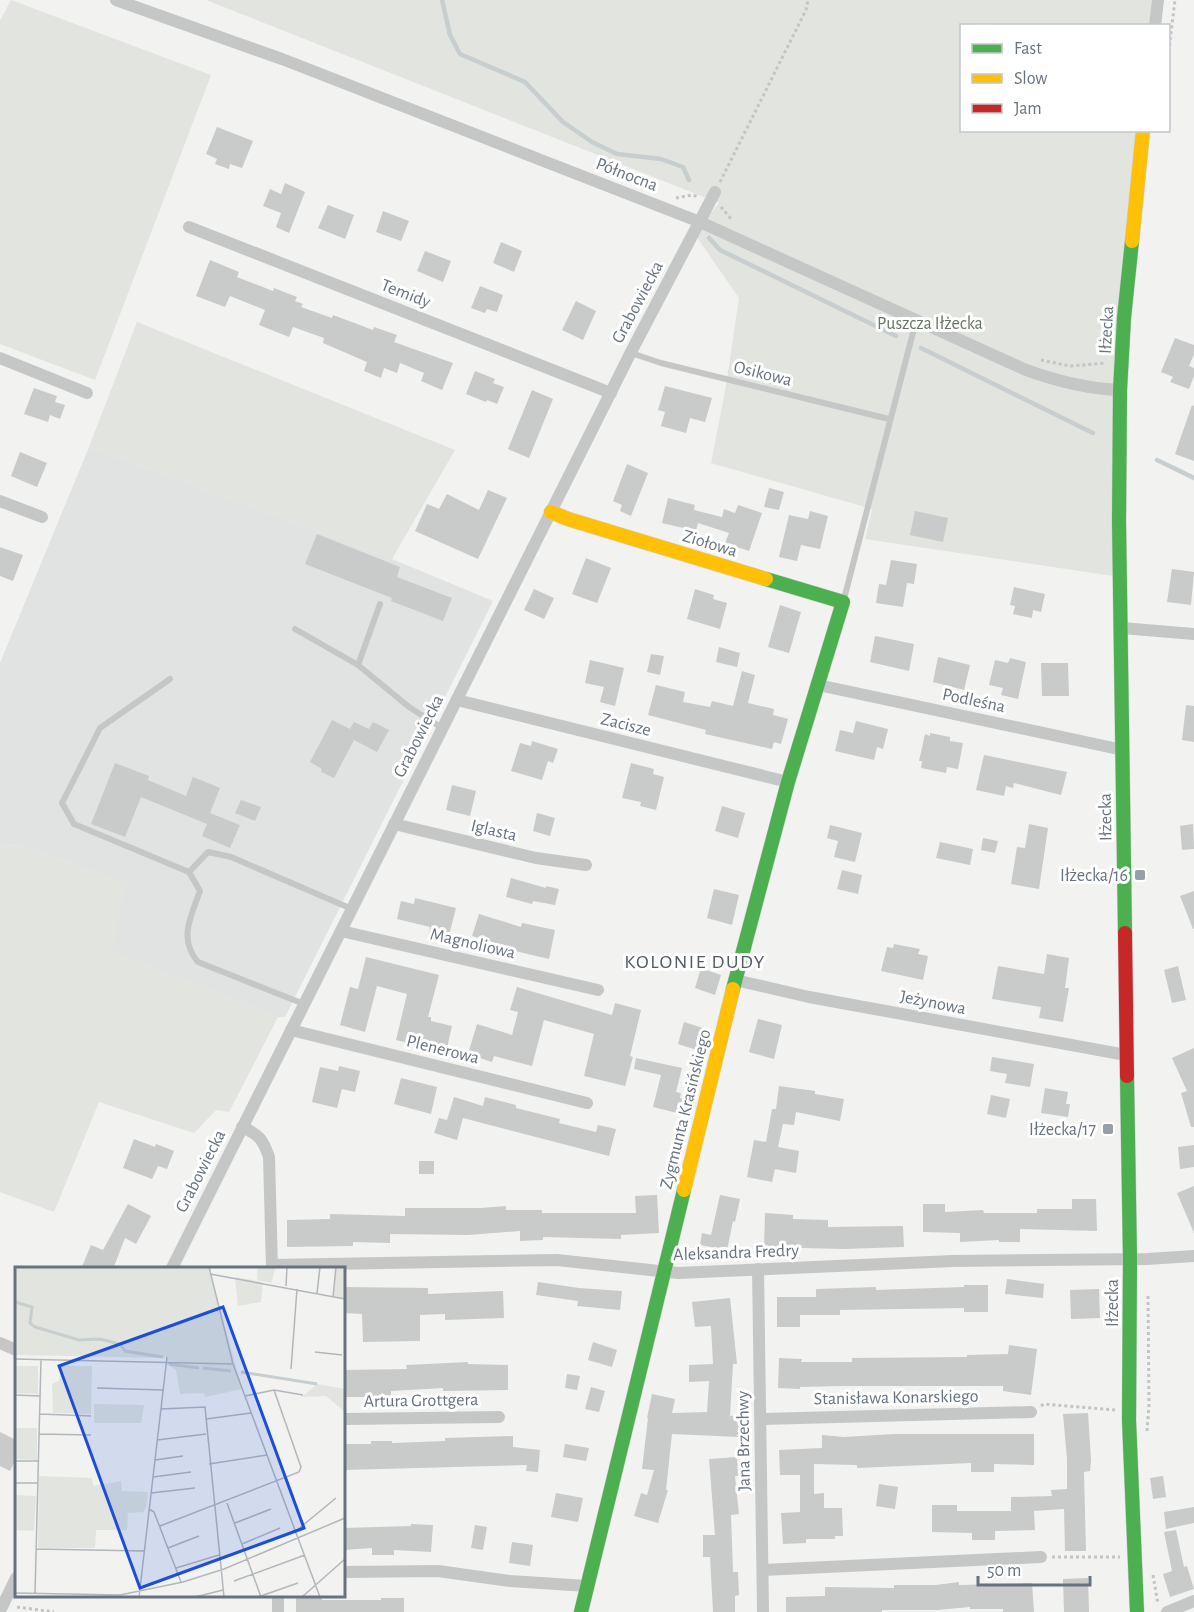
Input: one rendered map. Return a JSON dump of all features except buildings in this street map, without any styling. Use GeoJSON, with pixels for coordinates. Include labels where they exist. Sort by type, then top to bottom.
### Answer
{"type":"FeatureCollection","features":[{"type":"Feature","properties":{"kind":"street","name":"Północna"},"geometry":{"type":"LineString","coordinates":[[116,0],[282,59],[700,222],[1026,370],[1056,380],[1098,389],[1120,390]]}},
{"type":"Feature","properties":{"kind":"street"},"geometry":{"type":"LineString","coordinates":[[1155,24],[1158,0]]}},
{"type":"Feature","properties":{"kind":"street","name":"Iłżecka"},"geometry":{"type":"LineString","coordinates":[[1137,1612],[1129,1420],[1130,1259],[1119,521],[1120,390],[1129,256],[1143,132]]}},
{"type":"Feature","properties":{"kind":"street","name":"Grabowiecka"},"geometry":{"type":"LineString","coordinates":[[173,1267],[631,352],[715,192]]}},
{"type":"Feature","properties":{"kind":"street","name":"Temidy"},"geometry":{"type":"LineString","coordinates":[[189,227],[611,393]]}},
{"type":"Feature","properties":{"kind":"street"},"geometry":{"type":"LineString","coordinates":[[0,358],[87,393]]}},
{"type":"Feature","properties":{"kind":"street"},"geometry":{"type":"LineString","coordinates":[[0,501],[42,517]]}},
{"type":"Feature","properties":{"kind":"street","name":"Ziołowa"},"geometry":{"type":"LineString","coordinates":[[551,512],[843,602]]}},
{"type":"Feature","properties":{"kind":"street","name":"Zygmunta Krasińskiego"},"geometry":{"type":"LineString","coordinates":[[581,1612],[735,980],[788,783],[843,602]]}},
{"type":"Feature","properties":{"kind":"street"},"geometry":{"type":"LineString","coordinates":[[1122,628],[1194,634]]}},
{"type":"Feature","properties":{"kind":"street","name":"Podleśna"},"geometry":{"type":"LineString","coordinates":[[818,685],[1123,750]]}},
{"type":"Feature","properties":{"kind":"street","name":"Zacisze"},"geometry":{"type":"LineString","coordinates":[[457,700],[788,783]]}},
{"type":"Feature","properties":{"kind":"street","name":"Iglasta"},"geometry":{"type":"LineString","coordinates":[[394,824],[536,858],[586,865]]}},
{"type":"Feature","properties":{"kind":"street","name":"Magnoliowa"},"geometry":{"type":"LineString","coordinates":[[341,931],[598,990]]}},
{"type":"Feature","properties":{"kind":"street","name":"Jeżynowa"},"geometry":{"type":"LineString","coordinates":[[735,980],[809,997],[1126,1056]]}},
{"type":"Feature","properties":{"kind":"street","name":"Plenerowa"},"geometry":{"type":"LineString","coordinates":[[291,1030],[587,1103]]}},
{"type":"Feature","properties":{"kind":"street"},"geometry":{"type":"LineString","coordinates":[[242,1127],[254,1132],[264,1142],[269,1157],[272,1267]]}},
{"type":"Feature","properties":{"kind":"street","name":"Aleksandra Fredry"},"geometry":{"type":"LineString","coordinates":[[272,1267],[557,1260],[678,1273],[953,1261],[1194,1256]]}},
{"type":"Feature","properties":{"kind":"street","name":"Jana Brzechwy"},"geometry":{"type":"LineString","coordinates":[[758,1269],[764,1612]]}},
{"type":"Feature","properties":{"kind":"street"},"geometry":{"type":"LineString","coordinates":[[0,1343],[15,1350]]}},
{"type":"Feature","properties":{"kind":"street","name":"Stanisława Konarskiego"},"geometry":{"type":"LineString","coordinates":[[761,1419],[1031,1412]]}},
{"type":"Feature","properties":{"kind":"street","name":"Artura Grottgera"},"geometry":{"type":"LineString","coordinates":[[345,1419],[499,1417]]}},
{"type":"Feature","properties":{"kind":"street"},"geometry":{"type":"LineString","coordinates":[[763,1569],[1041,1557]]}},
{"type":"Feature","properties":{"kind":"street"},"geometry":{"type":"LineString","coordinates":[[345,1572],[438,1571],[510,1581],[587,1586]]}},
{"type":"Feature","properties":{"kind":"street"},"geometry":{"type":"LineString","coordinates":[[2,1608],[15,1580]]}},
{"type":"Feature","properties":{"kind":"street"},"geometry":{"type":"LineString","coordinates":[[1167,1612],[1194,1600]]}},
{"type":"Feature","properties":{"kind":"lane"},"geometry":{"type":"LineString","coordinates":[[843,602],[916,321]]}},
{"type":"Feature","properties":{"kind":"lane","name":"Osikowa"},"geometry":{"type":"LineString","coordinates":[[631,352],[662,363],[889,419]]}},
{"type":"Feature","properties":{"kind":"lane"},"geometry":{"type":"LineString","coordinates":[[358,665],[380,604]]}},
{"type":"Feature","properties":{"kind":"lane"},"geometry":{"type":"LineString","coordinates":[[295,629],[358,665],[409,707],[442,728]]}},
{"type":"Feature","properties":{"kind":"lane"},"geometry":{"type":"LineString","coordinates":[[170,679],[100,728],[62,803],[74,824],[189,872],[200,891],[186,936],[191,954],[198,962],[304,1004]]}},
{"type":"Feature","properties":{"kind":"lane"},"geometry":{"type":"LineString","coordinates":[[189,872],[208,852],[231,857],[352,909]]}},
{"type":"Feature","properties":{"kind":"path"},"geometry":{"type":"LineString","coordinates":[[715,192],[806,10],[808,0]]}},
{"type":"Feature","properties":{"kind":"path"},"geometry":{"type":"LineString","coordinates":[[1170,41],[1175,0]]}},
{"type":"Feature","properties":{"kind":"path"},"geometry":{"type":"LineString","coordinates":[[1145,1436],[1148,1427],[1149,1405],[1148,1293]]}},
{"type":"Feature","properties":{"kind":"path"},"geometry":{"type":"LineString","coordinates":[[1031,1412],[1044,1404],[1117,1410]]}},
{"type":"Feature","properties":{"kind":"path"},"geometry":{"type":"LineString","coordinates":[[1041,1557],[1121,1557]]}},
{"type":"Feature","properties":{"kind":"path"},"geometry":{"type":"LineString","coordinates":[[1152,1569],[1160,1612]]}},
{"type":"Feature","properties":{"kind":"path"},"geometry":{"type":"LineString","coordinates":[[2,1608],[54,1612]]}},
{"type":"Feature","properties":{"kind":"shaded area"},"geometry":{"type":"Polygon","coordinates":[[[89,447],[392,559],[493,601],[285,1017],[278,1017],[112,951],[126,883],[19,845],[0,846],[0,663],[89,447]]]}},
{"type":"Feature","properties":{"kind":"green space"},"geometry":{"type":"Polygon","coordinates":[[[11,0],[211,75],[95,380],[0,344],[0,21],[11,0]]]}},
{"type":"Feature","properties":{"kind":"green space","name":"Puszcza Iłżecka"},"geometry":{"type":"Polygon","coordinates":[[[206,0],[1158,0],[1155,24],[960,24],[960,132],[1143,132],[1129,256],[1120,577],[865,539],[872,509],[711,463],[726,386],[739,298],[694,233],[719,203],[206,0]]]}},
{"type":"Feature","properties":{"kind":"green space"},"geometry":{"type":"Polygon","coordinates":[[[137,322],[455,450],[392,559],[89,447],[137,322]]]}},
{"type":"Feature","properties":{"kind":"green space"},"geometry":{"type":"Polygon","coordinates":[[[19,845],[126,883],[113,951],[278,1017],[229,1112],[216,1110],[194,1133],[99,1102],[54,1212],[0,1192],[0,846],[19,845]]]}},
{"type":"Feature","properties":{"kind":"waterway"},"geometry":{"type":"LineString","coordinates":[[442,0],[450,35],[460,54],[525,82],[563,122],[592,142],[617,154],[661,159],[683,167],[689,180]]}},
{"type":"Feature","properties":{"kind":"waterway"},"geometry":{"type":"LineString","coordinates":[[709,238],[720,250],[896,336]]}},
{"type":"Feature","properties":{"kind":"waterway"},"geometry":{"type":"LineString","coordinates":[[921,348],[1093,433]]}},
{"type":"Feature","properties":{"kind":"waterway"},"geometry":{"type":"LineString","coordinates":[[1157,460],[1194,478]]}},
{"type":"Feature","properties":{"kind":"traffic: fast"},"geometry":{"type":"LineString","coordinates":[[1125,933],[1119,521],[1120,390],[1132,241]]}},
{"type":"Feature","properties":{"kind":"traffic: fast"},"geometry":{"type":"LineString","coordinates":[[733,989],[788,782],[843,602],[766,579]]}},
{"type":"Feature","properties":{"kind":"traffic: fast"},"geometry":{"type":"LineString","coordinates":[[1127,1076],[1130,1259],[1129,1420],[1137,1612]]}},
{"type":"Feature","properties":{"kind":"traffic: fast"},"geometry":{"type":"LineString","coordinates":[[581,1612],[684,1190]]}},
{"type":"Feature","properties":{"kind":"traffic: slow"},"geometry":{"type":"LineString","coordinates":[[1132,241],[1143,132]]}},
{"type":"Feature","properties":{"kind":"traffic: slow"},"geometry":{"type":"LineString","coordinates":[[551,512],[766,579]]}},
{"type":"Feature","properties":{"kind":"traffic: slow"},"geometry":{"type":"LineString","coordinates":[[684,1190],[733,989]]}},
{"type":"Feature","properties":{"kind":"traffic: jam"},"geometry":{"type":"LineString","coordinates":[[1125,933],[1127,1076]]}},
{"type":"Feature","properties":{"kind":"place","name":"Iłżecka/16"},"geometry":{"type":"Point","coordinates":[1140,875]}},
{"type":"Feature","properties":{"kind":"place","name":"Iłżecka/17"},"geometry":{"type":"Point","coordinates":[1108,1129]}},
{"type":"Feature","properties":{"kind":"district","name":"KOLONIE DUDY"},"geometry":{"type":"Point","coordinates":[695,961]}}]}
